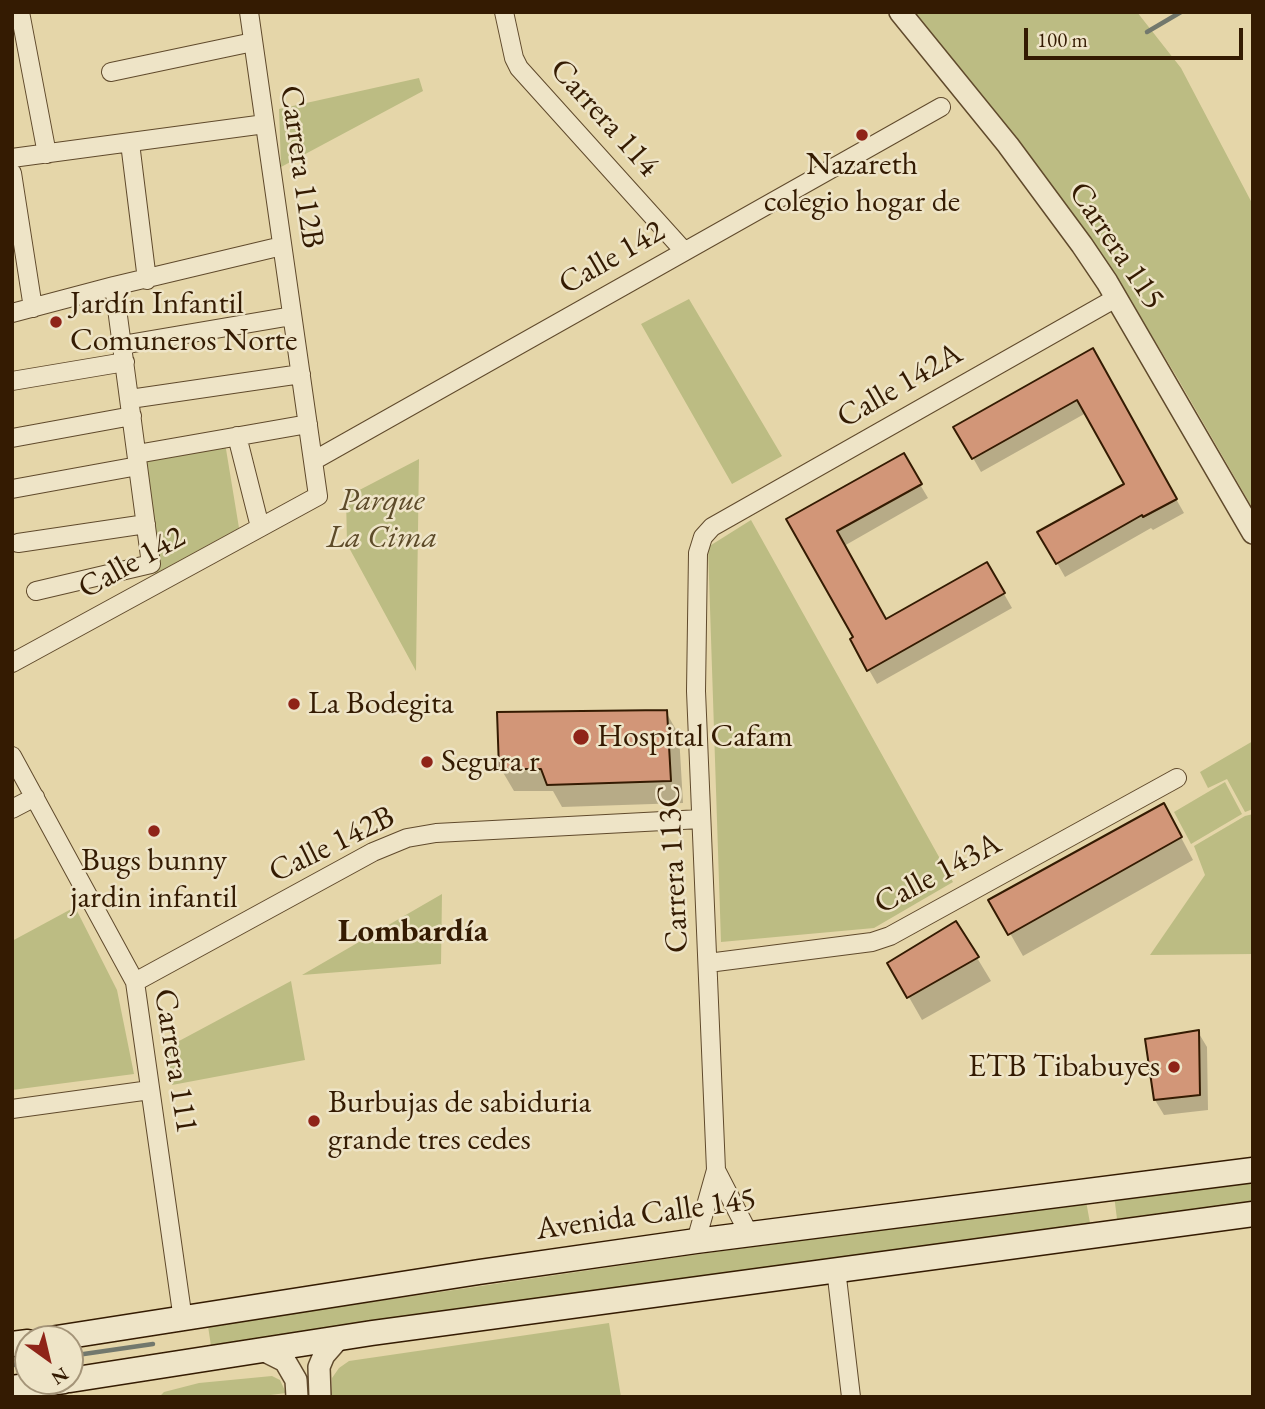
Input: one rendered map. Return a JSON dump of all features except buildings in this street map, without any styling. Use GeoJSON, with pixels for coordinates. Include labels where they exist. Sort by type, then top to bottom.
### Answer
{"type":"FeatureCollection","features":[{"type":"Feature","properties":{"kind":"main road","name":"Avenida Calle 145"},"geometry":{"type":"LineString","coordinates":[[84,1334],[696,1241],[1253,1170]]}},
{"type":"Feature","properties":{"kind":"main road"},"geometry":{"type":"LineString","coordinates":[[1096,1190],[1104,1216],[1102,1233]]}},
{"type":"Feature","properties":{"kind":"main road"},"geometry":{"type":"LineString","coordinates":[[84,1378],[836,1269],[1253,1214]]}},
{"type":"Feature","properties":{"kind":"street"},"geometry":{"type":"LineString","coordinates":[[20,12],[47,154]]}},
{"type":"Feature","properties":{"kind":"street","name":"Carrera 112B"},"geometry":{"type":"LineString","coordinates":[[249,12],[318,496]]}},
{"type":"Feature","properties":{"kind":"street","name":"Carrera 114"},"geometry":{"type":"LineString","coordinates":[[504,12],[514,58],[520,68],[684,251]]}},
{"type":"Feature","properties":{"kind":"street","name":"Carrera 115"},"geometry":{"type":"LineString","coordinates":[[900,12],[1008,145],[1082,245],[1116,298],[1253,533]]}},
{"type":"Feature","properties":{"kind":"street"},"geometry":{"type":"LineString","coordinates":[[111,72],[253,42]]}},
{"type":"Feature","properties":{"kind":"street","name":"Calle 142"},"geometry":{"type":"LineString","coordinates":[[313,461],[941,107]]}},
{"type":"Feature","properties":{"kind":"street"},"geometry":{"type":"LineString","coordinates":[[12,159],[265,124]]}},
{"type":"Feature","properties":{"kind":"street"},"geometry":{"type":"LineString","coordinates":[[130,143],[147,280]]}},
{"type":"Feature","properties":{"kind":"street"},"geometry":{"type":"LineString","coordinates":[[12,173],[33,308]]}},
{"type":"Feature","properties":{"kind":"street"},"geometry":{"type":"LineString","coordinates":[[12,313],[282,246]]}},
{"type":"Feature","properties":{"kind":"street"},"geometry":{"type":"LineString","coordinates":[[36,591],[151,564],[114,286]]}},
{"type":"Feature","properties":{"kind":"street","name":"Calle 142A"},"geometry":{"type":"LineString","coordinates":[[712,527],[1116,298]]}},
{"type":"Feature","properties":{"kind":"street"},"geometry":{"type":"LineString","coordinates":[[12,381],[292,316]]}},
{"type":"Feature","properties":{"kind":"street"},"geometry":{"type":"LineString","coordinates":[[12,438],[131,408],[300,374]]}},
{"type":"Feature","properties":{"kind":"street"},"geometry":{"type":"LineString","coordinates":[[12,489],[237,436],[308,424]]}},
{"type":"Feature","properties":{"kind":"street"},"geometry":{"type":"LineString","coordinates":[[237,436],[260,527]]}},
{"type":"Feature","properties":{"kind":"street","name":"Calle 142"},"geometry":{"type":"LineString","coordinates":[[12,663],[318,496]]}},
{"type":"Feature","properties":{"kind":"street"},"geometry":{"type":"LineString","coordinates":[[18,543],[146,524]]}},
{"type":"Feature","properties":{"kind":"street","name":"Carrera 113C"},"geometry":{"type":"LineString","coordinates":[[696,1241],[716,1170],[696,691],[698,553],[703,537],[712,527]]}},
{"type":"Feature","properties":{"kind":"street","name":"Carrera 111"},"geometry":{"type":"LineString","coordinates":[[12,755],[135,982],[183,1320]]}},
{"type":"Feature","properties":{"kind":"street","name":"Calle 143A"},"geometry":{"type":"LineString","coordinates":[[708,963],[872,942],[890,936],[1177,778]]}},
{"type":"Feature","properties":{"kind":"street"},"geometry":{"type":"LineString","coordinates":[[12,809],[35,797]]}},
{"type":"Feature","properties":{"kind":"street","name":"Calle 142B"},"geometry":{"type":"LineString","coordinates":[[135,982],[373,852],[407,838],[436,833],[701,819]]}},
{"type":"Feature","properties":{"kind":"street"},"geometry":{"type":"LineString","coordinates":[[12,1109],[150,1090]]}},
{"type":"Feature","properties":{"kind":"street","name":"Carrera 113C"},"geometry":{"type":"LineString","coordinates":[[716,1170],[749,1234]]}},
{"type":"Feature","properties":{"kind":"street"},"geometry":{"type":"LineString","coordinates":[[836,1269],[851,1397]]}},
{"type":"Feature","properties":{"kind":"street"},"geometry":{"type":"LineString","coordinates":[[320,1397],[319,1367],[324,1355],[338,1339]]}},
{"type":"Feature","properties":{"kind":"street"},"geometry":{"type":"LineString","coordinates":[[263,1350],[285,1361],[296,1380],[297,1397]]}},
{"type":"Feature","properties":{"kind":"green space"},"geometry":{"type":"Polygon","coordinates":[[[912,12],[1137,12],[1181,68],[1253,205],[1253,509],[1106,260],[912,12]]]}},
{"type":"Feature","properties":{"kind":"green space"},"geometry":{"type":"Polygon","coordinates":[[[419,78],[423,91],[281,167],[279,109],[419,78]]]}},
{"type":"Feature","properties":{"kind":"green space"},"geometry":{"type":"Polygon","coordinates":[[[689,299],[782,456],[732,484],[641,324],[689,299]]]}},
{"type":"Feature","properties":{"kind":"green space"},"geometry":{"type":"Polygon","coordinates":[[[225,443],[239,528],[155,574],[139,460],[225,443]]]}},
{"type":"Feature","properties":{"kind":"green space","name":"Parque La Cima"},"geometry":{"type":"Polygon","coordinates":[[[419,459],[416,671],[347,544],[346,497],[419,459]]]}},
{"type":"Feature","properties":{"kind":"green space"},"geometry":{"type":"Polygon","coordinates":[[[751,520],[953,882],[874,928],[721,942],[708,547],[751,520]]]}},
{"type":"Feature","properties":{"kind":"green space"},"geometry":{"type":"Polygon","coordinates":[[[1253,741],[1253,809],[1245,812],[1227,779],[1208,788],[1200,772],[1253,741]]]}},
{"type":"Feature","properties":{"kind":"green space"},"geometry":{"type":"Polygon","coordinates":[[[1225,782],[1242,814],[1191,844],[1174,812],[1225,782]]]}},
{"type":"Feature","properties":{"kind":"green space"},"geometry":{"type":"Polygon","coordinates":[[[1253,814],[1253,954],[1150,955],[1205,875],[1194,846],[1253,814]]]}},
{"type":"Feature","properties":{"kind":"green space"},"geometry":{"type":"Polygon","coordinates":[[[442,894],[441,964],[302,975],[442,894]]]}},
{"type":"Feature","properties":{"kind":"green space"},"geometry":{"type":"Polygon","coordinates":[[[75,907],[117,990],[134,1074],[12,1090],[12,941],[75,907]]]}},
{"type":"Feature","properties":{"kind":"green space"},"geometry":{"type":"Polygon","coordinates":[[[291,981],[305,1060],[172,1085],[166,1048],[291,981]]]}},
{"type":"Feature","properties":{"kind":"green space"},"geometry":{"type":"Polygon","coordinates":[[[1253,1178],[1253,1201],[1117,1219],[1114,1195],[1253,1178]]]}},
{"type":"Feature","properties":{"kind":"green space"},"geometry":{"type":"Polygon","coordinates":[[[1086,1201],[1090,1223],[211,1346],[208,1326],[1086,1201]]]}},
{"type":"Feature","properties":{"kind":"green space"},"geometry":{"type":"Polygon","coordinates":[[[609,1323],[621,1397],[332,1397],[332,1378],[339,1368],[349,1361],[609,1323]]]}},
{"type":"Feature","properties":{"kind":"green space"},"geometry":{"type":"Polygon","coordinates":[[[272,1376],[280,1380],[286,1393],[255,1397],[159,1397],[164,1392],[199,1383],[272,1376]]]}},
{"type":"Feature","properties":{"kind":"waterway"},"geometry":{"type":"LineString","coordinates":[[1147,32],[1181,12]]}},
{"type":"Feature","properties":{"kind":"waterway"},"geometry":{"type":"LineString","coordinates":[[84,1354],[153,1344]]}},
{"type":"Feature","properties":{"kind":"place","name":"Nazareth colegio hogar de"},"geometry":{"type":"Point","coordinates":[862,135]}},
{"type":"Feature","properties":{"kind":"place","name":"Jardín Infantil Comuneros Norte"},"geometry":{"type":"Point","coordinates":[56,322]}},
{"type":"Feature","properties":{"kind":"place","name":"La Bodegita"},"geometry":{"type":"Point","coordinates":[294,704]}},
{"type":"Feature","properties":{"kind":"place","name":"Hospital Cafam"},"geometry":{"type":"Point","coordinates":[581,737]}},
{"type":"Feature","properties":{"kind":"place","name":"Segura r"},"geometry":{"type":"Point","coordinates":[427,762]}},
{"type":"Feature","properties":{"kind":"place","name":"Bugs bunny jardin infantil"},"geometry":{"type":"Point","coordinates":[154,831]}},
{"type":"Feature","properties":{"kind":"place","name":"ETB Tibabuyes"},"geometry":{"type":"Point","coordinates":[1174,1067]}},
{"type":"Feature","properties":{"kind":"place","name":"Burbujas de sabiduria grande tres cedes"},"geometry":{"type":"Point","coordinates":[314,1121]}},
{"type":"Feature","properties":{"kind":"district","name":"Lombardía"},"geometry":{"type":"Point","coordinates":[413,932]}}]}
